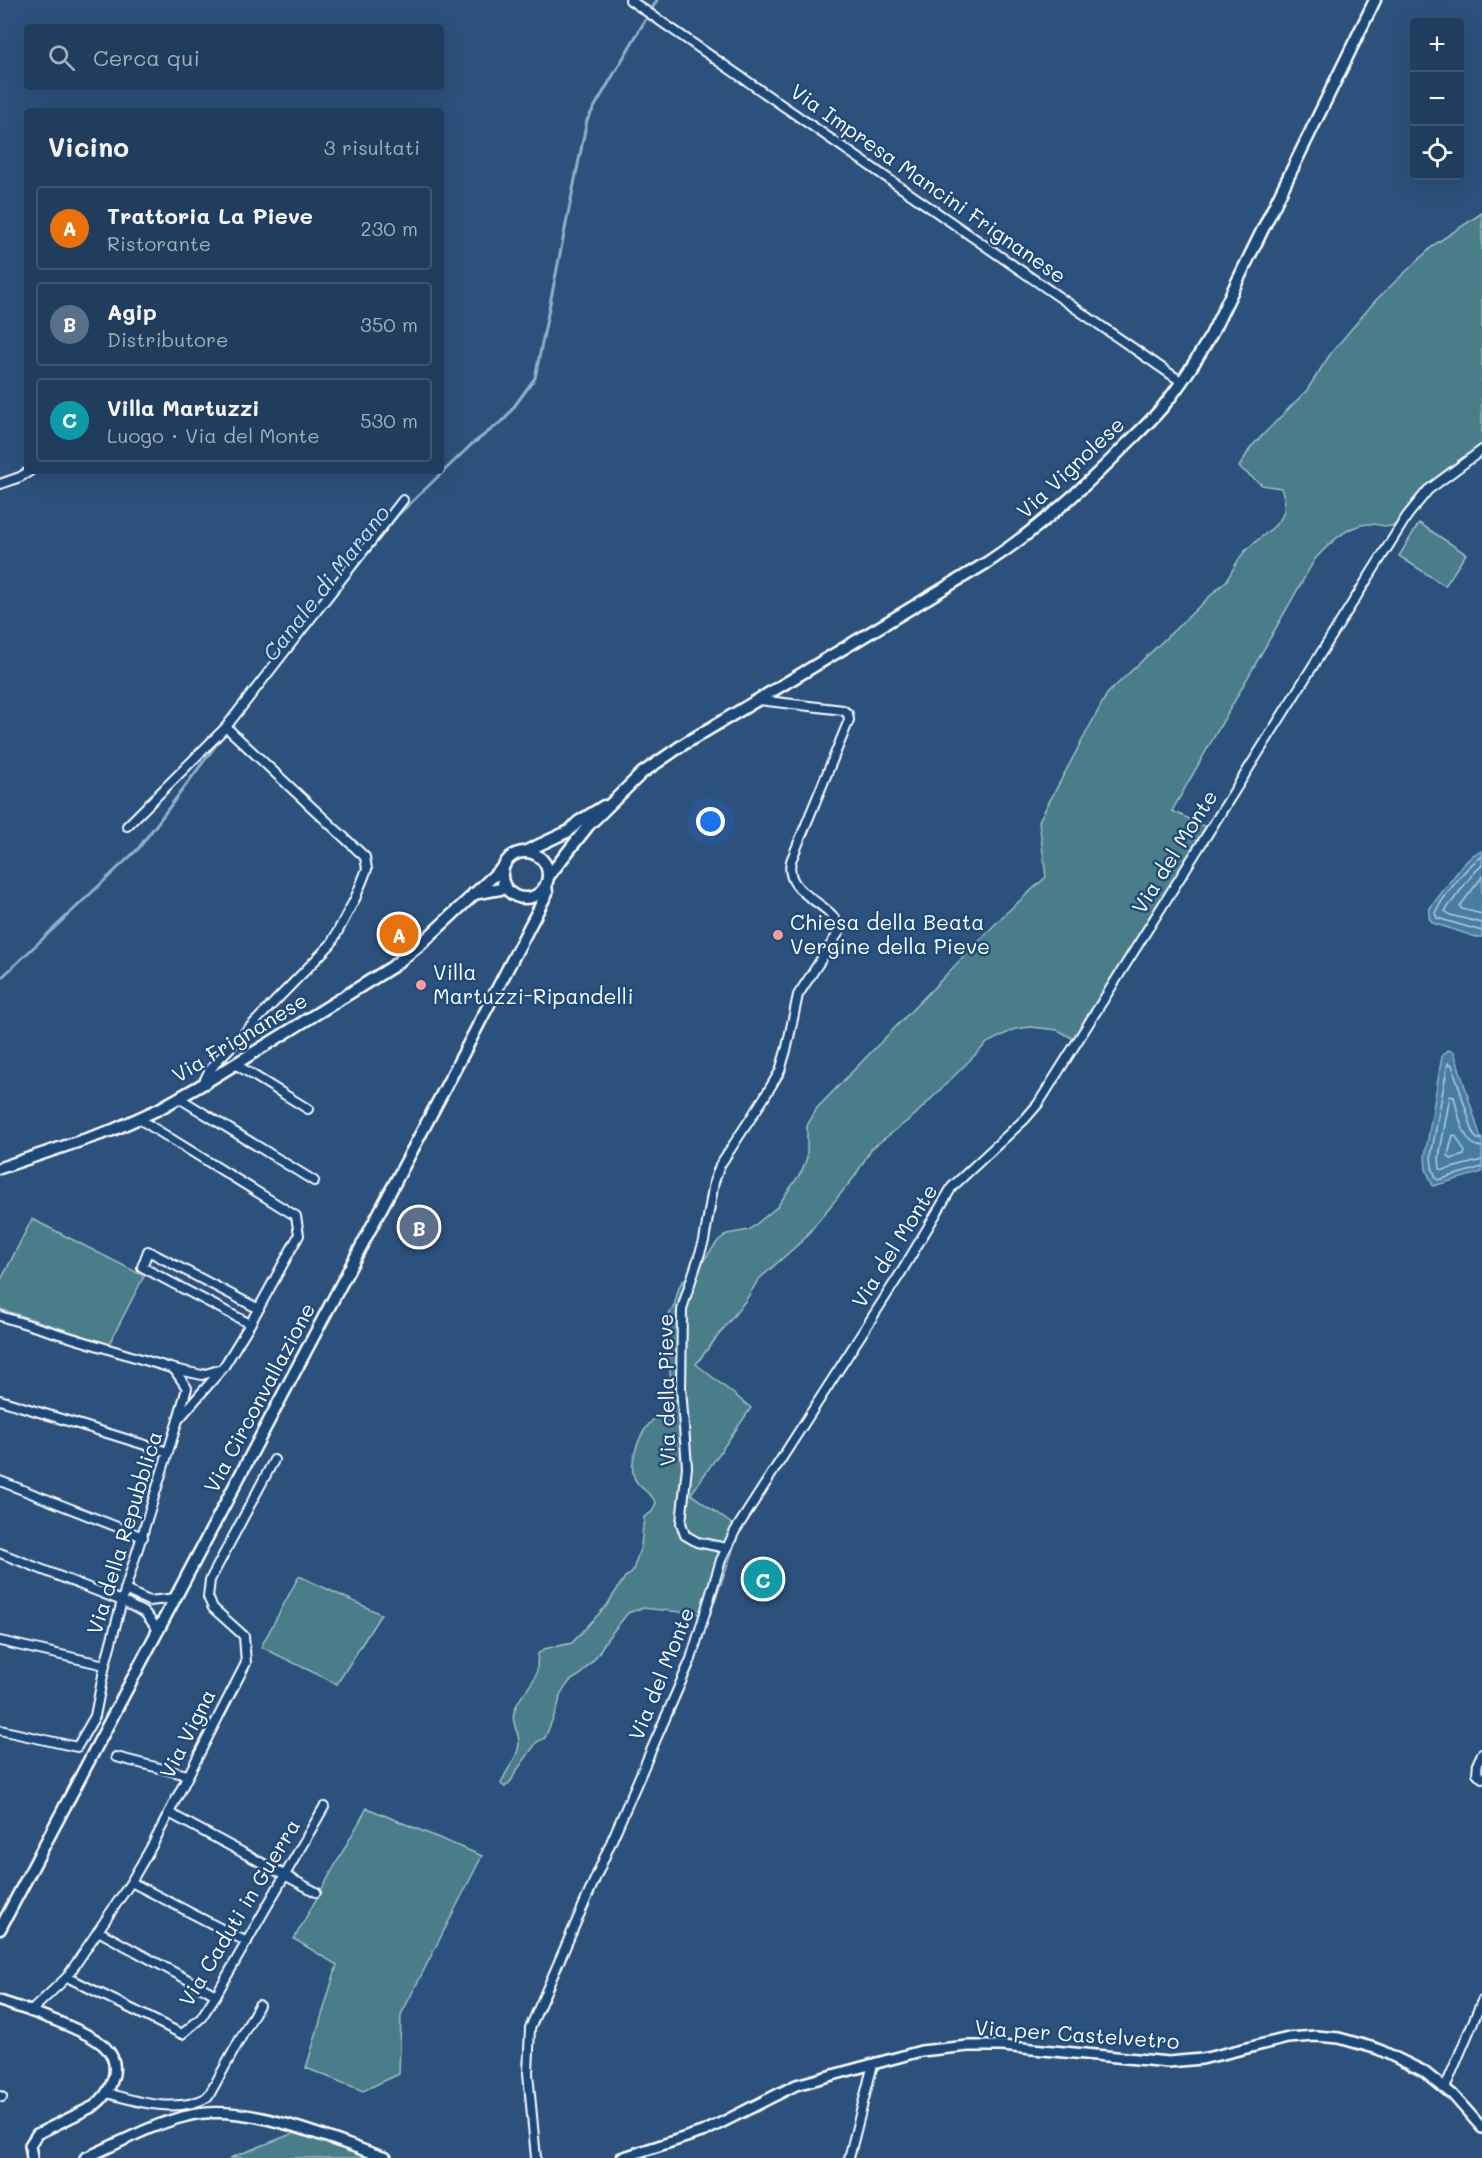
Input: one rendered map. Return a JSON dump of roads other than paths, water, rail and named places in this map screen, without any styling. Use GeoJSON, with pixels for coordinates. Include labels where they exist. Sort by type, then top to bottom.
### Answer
{"type":"FeatureCollection","features":[{"type":"Feature","properties":{"kind":"main road","name":"Via Vignolese"},"geometry":{"type":"LineString","coordinates":[[615,800],[642,773],[663,758],[1026,537],[1052,517],[1085,486],[1164,405],[1182,382],[1211,335],[1374,0]]}},
{"type":"Feature","properties":{"kind":"main road"},"geometry":{"type":"LineString","coordinates":[[534,918],[532,900],[515,896],[502,882],[503,867],[512,855],[524,852],[569,831],[593,812],[615,800]]}},
{"type":"Feature","properties":{"kind":"main road","name":"Via Circonvallazione"},"geometry":{"type":"LineString","coordinates":[[0,1929],[534,918],[547,892],[547,880],[588,826],[615,800]]}},
{"type":"Feature","properties":{"kind":"main road"},"geometry":{"type":"LineString","coordinates":[[524,852],[534,853],[540,857],[544,863],[547,880],[542,890],[528,898]]}},
{"type":"Feature","properties":{"kind":"main road","name":"Via Frignanese"},"geometry":{"type":"LineString","coordinates":[[0,1168],[139,1119],[179,1098],[392,967],[421,944],[503,867]]}},
{"type":"Feature","properties":{"kind":"main road"},"geometry":{"type":"LineString","coordinates":[[473,894],[506,888]]}},
{"type":"Feature","properties":{"kind":"street","name":"Via Impresa Mancini Frignanese"},"geometry":{"type":"LineString","coordinates":[[630,0],[1182,382]]}},
{"type":"Feature","properties":{"kind":"street","name":"Via del Monte"},"geometry":{"type":"LineString","coordinates":[[536,2158],[528,2073],[530,2028],[691,1659],[726,1548],[952,1187],[1038,1104],[1407,516],[1428,490],[1482,450]]}},
{"type":"Feature","properties":{"kind":"street"},"geometry":{"type":"LineString","coordinates":[[0,484],[25,474]]}},
{"type":"Feature","properties":{"kind":"street"},"geometry":{"type":"LineString","coordinates":[[127,826],[228,729],[403,500]]}},
{"type":"Feature","properties":{"kind":"street","name":"Via della Pieve"},"geometry":{"type":"LineString","coordinates":[[726,1548],[697,1542],[685,1535],[681,1523],[687,1467],[681,1388],[682,1310],[704,1242],[714,1182],[720,1165],[780,1071],[788,1047],[798,995],[839,932],[836,920],[795,884],[789,872],[791,861],[849,720],[848,714],[843,710],[759,700]]}},
{"type":"Feature","properties":{"kind":"street"},"geometry":{"type":"LineString","coordinates":[[202,1084],[217,1061],[331,944],[355,899],[367,864],[365,857],[228,729]]}},
{"type":"Feature","properties":{"kind":"street"},"geometry":{"type":"LineString","coordinates":[[235,1064],[308,1109]]}},
{"type":"Feature","properties":{"kind":"street"},"geometry":{"type":"LineString","coordinates":[[179,1098],[314,1181]]}},
{"type":"Feature","properties":{"kind":"street","name":"Via della Repubblica"},"geometry":{"type":"LineString","coordinates":[[0,1730],[76,1747],[95,1716],[124,1590],[143,1537],[178,1420],[223,1368],[259,1309],[299,1235],[296,1215],[139,1119]]}},
{"type":"Feature","properties":{"kind":"street"},"geometry":{"type":"LineString","coordinates":[[250,1324],[142,1267],[148,1251],[259,1309]]}},
{"type":"Feature","properties":{"kind":"street"},"geometry":{"type":"LineString","coordinates":[[0,1316],[174,1369],[202,1375],[223,1368]]}},
{"type":"Feature","properties":{"kind":"street"},"geometry":{"type":"LineString","coordinates":[[174,1369],[187,1388],[178,1420]]}},
{"type":"Feature","properties":{"kind":"street"},"geometry":{"type":"LineString","coordinates":[[0,1400],[168,1452]]}},
{"type":"Feature","properties":{"kind":"street","name":"Via Vigna"},"geometry":{"type":"LineString","coordinates":[[30,2012],[68,1977],[131,1882],[246,1663],[244,1636],[213,1608],[208,1597],[210,1580],[274,1460]]}},
{"type":"Feature","properties":{"kind":"street"},"geometry":{"type":"LineString","coordinates":[[0,1481],[143,1537]]}},
{"type":"Feature","properties":{"kind":"street"},"geometry":{"type":"LineString","coordinates":[[0,1553],[122,1601],[145,1613],[159,1631]]}},
{"type":"Feature","properties":{"kind":"street"},"geometry":{"type":"LineString","coordinates":[[124,1590],[149,1601],[176,1598]]}},
{"type":"Feature","properties":{"kind":"street"},"geometry":{"type":"LineString","coordinates":[[0,1641],[105,1665]]}},
{"type":"Feature","properties":{"kind":"street"},"geometry":{"type":"LineString","coordinates":[[1482,1754],[1478,1762],[1477,1773],[1482,1778]]}},
{"type":"Feature","properties":{"kind":"street"},"geometry":{"type":"LineString","coordinates":[[116,1756],[187,1776]]}},
{"type":"Feature","properties":{"kind":"street","name":"Via Caduti in Guerra"},"geometry":{"type":"LineString","coordinates":[[68,1977],[182,2034],[201,2018],[216,1995],[324,1807]]}},
{"type":"Feature","properties":{"kind":"street"},"geometry":{"type":"LineString","coordinates":[[169,1813],[316,1892]]}},
{"type":"Feature","properties":{"kind":"street"},"geometry":{"type":"LineString","coordinates":[[131,1882],[247,1942]]}},
{"type":"Feature","properties":{"kind":"street"},"geometry":{"type":"LineString","coordinates":[[98,1931],[216,1995]]}},
{"type":"Feature","properties":{"kind":"street"},"geometry":{"type":"LineString","coordinates":[[0,2001],[76,2030],[105,2046],[110,2053],[114,2070],[113,2081],[107,2093],[93,2106],[38,2134],[30,2145],[32,2158]]}},
{"type":"Feature","properties":{"kind":"street"},"geometry":{"type":"LineString","coordinates":[[1445,2088],[1482,2001]]}},
{"type":"Feature","properties":{"kind":"street"},"geometry":{"type":"LineString","coordinates":[[107,2093],[135,2101],[170,2105],[208,2097],[259,2005]]}},
{"type":"Feature","properties":{"kind":"street","name":"Via per Castelvetro"},"geometry":{"type":"LineString","coordinates":[[621,2158],[698,2134],[796,2085],[921,2051],[953,2047],[985,2046],[1142,2061],[1179,2061],[1211,2057],[1280,2039],[1327,2036],[1359,2043],[1395,2056],[1423,2071],[1445,2088],[1482,2128]]}},
{"type":"Feature","properties":{"kind":"street"},"geometry":{"type":"LineString","coordinates":[[849,2158],[873,2064]]}},
{"type":"Feature","properties":{"kind":"street"},"geometry":{"type":"LineString","coordinates":[[85,2158],[162,2124],[187,2116],[215,2113],[278,2122],[386,2158]]}},
{"type":"Feature","properties":{"kind":"water"},"geometry":{"type":"Polygon","coordinates":[[[1482,851],[1482,937],[1433,923],[1429,918],[1430,908],[1462,866],[1473,855],[1482,851]]]}},
{"type":"Feature","properties":{"kind":"water"},"geometry":{"type":"Polygon","coordinates":[[[1448,1050],[1454,1052],[1482,1142],[1482,1172],[1433,1186],[1426,1169],[1425,1156],[1442,1056],[1448,1050]]]}},
{"type":"Feature","properties":{"kind":"waterway","name":"Canale di Marano"},"geometry":{"type":"LineString","coordinates":[[444,471],[471,445],[505,419],[535,378],[587,120],[657,0]]}},
{"type":"Feature","properties":{"kind":"waterway","name":"Canale di Marano"},"geometry":{"type":"LineString","coordinates":[[273,673],[397,516],[441,474]]}},
{"type":"Feature","properties":{"kind":"waterway","name":"Canale di Marano"},"geometry":{"type":"LineString","coordinates":[[0,979],[138,849],[225,733]]}},
{"type":"Feature","properties":{"kind":"place","name":"Trattoria La Pieve"},"geometry":{"type":"Point","coordinates":[399,934]}},
{"type":"Feature","properties":{"kind":"place","name":"Chiesa della Beata Vergine della Pieve"},"geometry":{"type":"Point","coordinates":[778,935]}},
{"type":"Feature","properties":{"kind":"place","name":"Villa Martuzzi-Ripandelli"},"geometry":{"type":"Point","coordinates":[421,985]}},
{"type":"Feature","properties":{"kind":"place","name":"Agip"},"geometry":{"type":"Point","coordinates":[419,1227]}},
{"type":"Feature","properties":{"kind":"place","name":"Villa Martuzzi"},"geometry":{"type":"Point","coordinates":[763,1579]}}]}
